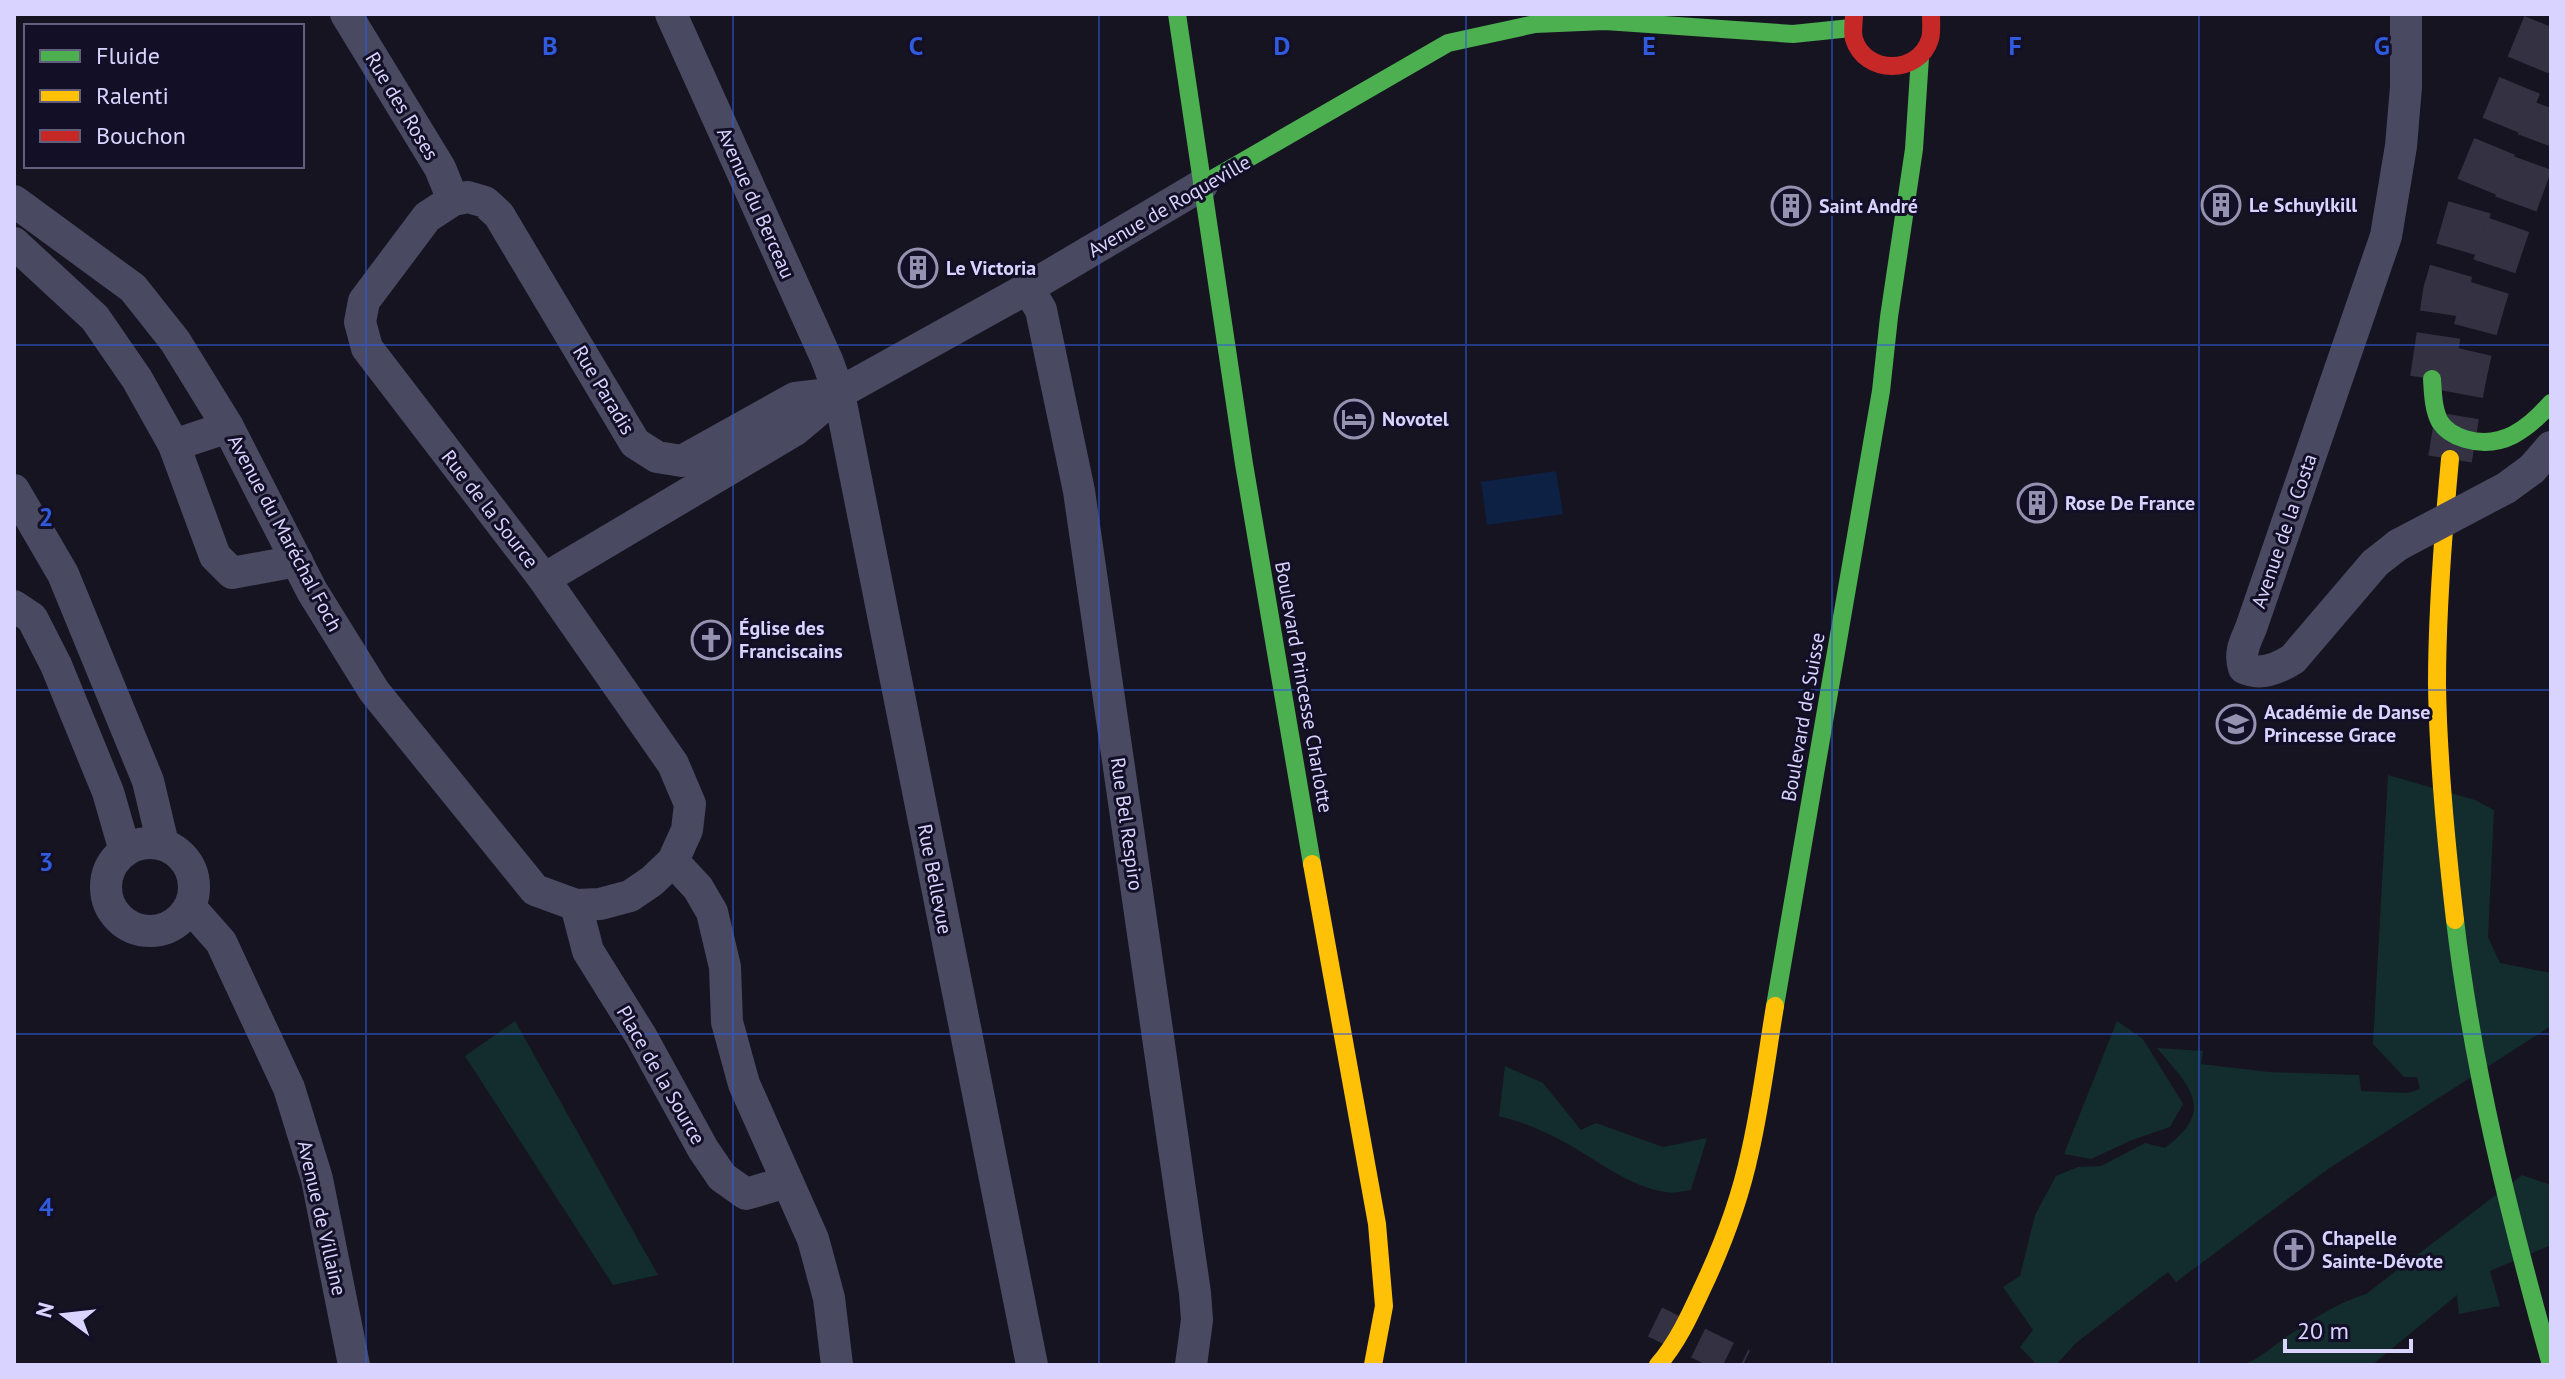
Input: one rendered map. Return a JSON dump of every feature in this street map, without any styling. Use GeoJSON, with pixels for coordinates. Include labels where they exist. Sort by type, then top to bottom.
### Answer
{"type":"FeatureCollection","features":[{"type":"Feature","properties":{"kind":"main road","name":"Boulevard Princesse Charlotte"},"geometry":{"type":"LineString","coordinates":[[1177,14],[1249,496],[1377,1224],[1384,1306],[1373,1365]]}},
{"type":"Feature","properties":{"kind":"main road","name":"Boulevard de Suisse"},"geometry":{"type":"LineString","coordinates":[[1658,1365],[1673,1349],[1709,1276],[1732,1220],[1750,1152],[1881,391],[1914,149],[1920,57],[1929,45],[1933,31],[1931,14]]}},
{"type":"Feature","properties":{"kind":"main road","name":"Avenue de Roqueville"},"geometry":{"type":"LineString","coordinates":[[1202,185],[1448,43],[1471,37],[1535,24],[1605,21],[1793,34],[1853,21]]}},
{"type":"Feature","properties":{"kind":"main road"},"geometry":{"type":"LineString","coordinates":[[1853,21],[1859,52],[1869,61],[1893,68],[1908,65],[1920,57]]}},
{"type":"Feature","properties":{"kind":"main road"},"geometry":{"type":"LineString","coordinates":[[2432,379],[2434,404],[2442,426],[2474,443],[2496,444],[2520,434],[2551,403]]}},
{"type":"Feature","properties":{"kind":"main road"},"geometry":{"type":"LineString","coordinates":[[2450,459],[2440,587],[2438,715],[2451,890],[2470,1021],[2494,1150],[2514,1235],[2551,1365]]}},
{"type":"Feature","properties":{"kind":"street","name":"Rue des Roses"},"geometry":{"type":"LineString","coordinates":[[346,14],[440,168],[440,208]]}},
{"type":"Feature","properties":{"kind":"street","name":"Avenue du Berceau"},"geometry":{"type":"LineString","coordinates":[[671,14],[827,360],[839,393]]}},
{"type":"Feature","properties":{"kind":"street","name":"Avenue de la Costa"},"geometry":{"type":"LineString","coordinates":[[2406,14],[2403,132],[2386,236],[2243,647],[2244,668],[2253,672],[2284,666],[2367,573],[2398,545],[2506,488],[2542,458]]}},
{"type":"Feature","properties":{"kind":"street","name":"Avenue de Roqueville"},"geometry":{"type":"LineString","coordinates":[[544,579],[795,430],[839,393],[1028,288],[1202,185]]}},
{"type":"Feature","properties":{"kind":"street","name":"Rue Paradis"},"geometry":{"type":"LineString","coordinates":[[440,208],[468,197],[485,202],[499,215],[635,443],[657,457],[682,461],[795,398],[839,393]]}},
{"type":"Feature","properties":{"kind":"street","name":"Avenue du Maréchal Foch"},"geometry":{"type":"LineString","coordinates":[[14,201],[133,288],[175,341],[228,427],[312,591],[374,691],[535,890],[576,905]]}},
{"type":"Feature","properties":{"kind":"street","name":"Rue de la Source"},"geometry":{"type":"LineString","coordinates":[[440,208],[364,301],[360,322],[367,348],[544,579],[673,764],[690,804],[687,830],[673,861]]}},
{"type":"Feature","properties":{"kind":"street"},"geometry":{"type":"LineString","coordinates":[[14,243],[95,318],[137,379],[174,445],[215,556],[232,573],[297,561]]}},
{"type":"Feature","properties":{"kind":"street","name":"Rue Bel Respiro"},"geometry":{"type":"LineString","coordinates":[[1028,288],[1041,310],[1079,491],[1195,1293],[1197,1320],[1191,1365]]}},
{"type":"Feature","properties":{"kind":"street","name":"Rue Bellevue"},"geometry":{"type":"LineString","coordinates":[[839,393],[1032,1365]]}},
{"type":"Feature","properties":{"kind":"street"},"geometry":{"type":"LineString","coordinates":[[174,445],[228,427]]}},
{"type":"Feature","properties":{"kind":"street"},"geometry":{"type":"LineString","coordinates":[[14,490],[63,574],[148,781],[163,844]]}},
{"type":"Feature","properties":{"kind":"street"},"geometry":{"type":"LineString","coordinates":[[14,606],[32,618],[56,665],[108,792],[125,851]]}},
{"type":"Feature","properties":{"kind":"street"},"geometry":{"type":"LineString","coordinates":[[143,843],[163,844],[179,854],[191,869],[195,887],[190,907],[170,927],[157,931],[129,926],[110,906],[107,876],[114,862],[125,851],[143,843]]}},
{"type":"Feature","properties":{"kind":"street"},"geometry":{"type":"LineString","coordinates":[[576,905],[600,904],[630,896],[673,861],[698,888],[712,912],[725,967],[727,1022],[744,1084],[813,1239],[829,1298],[837,1365]]}},
{"type":"Feature","properties":{"kind":"street","name":"Place de la Source"},"geometry":{"type":"LineString","coordinates":[[576,905],[588,951],[722,1177],[746,1194],[787,1182]]}},
{"type":"Feature","properties":{"kind":"street","name":"Avenue de Villaine"},"geometry":{"type":"LineString","coordinates":[[190,907],[221,942],[289,1088],[317,1179],[354,1365]]}},
{"type":"Feature","properties":{"kind":"green space"},"geometry":{"type":"Polygon","coordinates":[[[2388,775],[2475,800],[2494,810],[2488,937],[2500,963],[2551,973],[2551,1026],[2328,1169],[2176,1282],[2168,1272],[2076,1343],[2056,1365],[2037,1365],[2020,1347],[2033,1330],[2003,1287],[2020,1276],[2035,1215],[2056,1176],[2078,1167],[2101,1166],[2145,1143],[2165,1148],[2190,1121],[2194,1109],[2187,1086],[2157,1048],[2203,1051],[2201,1064],[2269,1072],[2359,1075],[2361,1091],[2408,1093],[2420,1089],[2417,1077],[2404,1077],[2373,1044],[2388,775]]]}},
{"type":"Feature","properties":{"kind":"green space"},"geometry":{"type":"Polygon","coordinates":[[[515,1021],[658,1275],[613,1285],[465,1056],[515,1021]]]}},
{"type":"Feature","properties":{"kind":"green space"},"geometry":{"type":"Polygon","coordinates":[[[2117,1021],[2143,1039],[2183,1104],[2170,1127],[2091,1159],[2064,1154],[2117,1021]]]}},
{"type":"Feature","properties":{"kind":"green space"},"geometry":{"type":"Polygon","coordinates":[[[1505,1066],[1543,1083],[1581,1130],[1596,1123],[1663,1147],[1707,1138],[1691,1190],[1669,1193],[1639,1184],[1548,1134],[1499,1116],[1505,1066]]]}},
{"type":"Feature","properties":{"kind":"green space"},"geometry":{"type":"Polygon","coordinates":[[[2522,1175],[2551,1185],[2551,1245],[2490,1271],[2500,1306],[2459,1314],[2457,1295],[2372,1365],[2242,1365],[2261,1356],[2326,1312],[2366,1294],[2522,1175]]]}},
{"type":"Feature","properties":{"kind":"water"},"geometry":{"type":"Polygon","coordinates":[[[1556,471],[1563,514],[1487,525],[1481,482],[1556,471]]]}},
{"type":"Feature","properties":{"kind":"tunnel"},"geometry":{"type":"LineString","coordinates":[[2432,379],[2445,292],[2470,206],[2549,14]]}},
{"type":"Feature","properties":{"kind":"tunnel"},"geometry":{"type":"LineString","coordinates":[[2450,459],[2466,367],[2480,313],[2551,108]]}},
{"type":"Feature","properties":{"kind":"tunnel"},"geometry":{"type":"LineString","coordinates":[[1655,1322],[1743,1365]]}},
{"type":"Feature","properties":{"kind":"traffic: fast"},"geometry":{"type":"LineString","coordinates":[[1177,14],[1244,464],[1312,864]]}},
{"type":"Feature","properties":{"kind":"traffic: fast"},"geometry":{"type":"LineString","coordinates":[[1202,185],[1448,43],[1535,24],[1605,21],[1793,34],[1851,28]]}},
{"type":"Feature","properties":{"kind":"traffic: fast"},"geometry":{"type":"LineString","coordinates":[[1775,1006],[1881,391],[1914,149],[1920,57]]}},
{"type":"Feature","properties":{"kind":"traffic: fast"},"geometry":{"type":"LineString","coordinates":[[2432,379],[2440,422],[2451,433],[2478,442],[2491,442],[2513,435],[2551,403]]}},
{"type":"Feature","properties":{"kind":"traffic: fast"},"geometry":{"type":"LineString","coordinates":[[2455,920],[2482,1089],[2521,1255],[2551,1365]]}},
{"type":"Feature","properties":{"kind":"traffic: slow"},"geometry":{"type":"LineString","coordinates":[[2450,459],[2441,572],[2437,684],[2443,802],[2455,920]]}},
{"type":"Feature","properties":{"kind":"traffic: slow"},"geometry":{"type":"LineString","coordinates":[[1312,864],[1377,1224],[1384,1306],[1373,1365]]}},
{"type":"Feature","properties":{"kind":"traffic: slow"},"geometry":{"type":"LineString","coordinates":[[1658,1365],[1677,1339],[1692,1310],[1736,1205],[1754,1134],[1775,1006]]}},
{"type":"Feature","properties":{"kind":"traffic: jam"},"geometry":{"type":"LineString","coordinates":[[1854,14],[1853,36],[1860,51],[1869,59],[1892,66],[1915,59],[1924,51],[1931,36],[1931,14]]}},
{"type":"Feature","properties":{"kind":"place","name":"Le Schuylkill"},"geometry":{"type":"Point","coordinates":[2221,205]}},
{"type":"Feature","properties":{"kind":"place","name":"Saint André"},"geometry":{"type":"Point","coordinates":[1791,206]}},
{"type":"Feature","properties":{"kind":"place","name":"Le Victoria"},"geometry":{"type":"Point","coordinates":[918,268]}},
{"type":"Feature","properties":{"kind":"place","name":"Novotel"},"geometry":{"type":"Point","coordinates":[1354,419]}},
{"type":"Feature","properties":{"kind":"place","name":"Rose De France"},"geometry":{"type":"Point","coordinates":[2037,503]}},
{"type":"Feature","properties":{"kind":"place","name":"Église des Franciscains"},"geometry":{"type":"Point","coordinates":[711,640]}},
{"type":"Feature","properties":{"kind":"place","name":"Académie de Danse Princesse Grace"},"geometry":{"type":"Point","coordinates":[2236,724]}},
{"type":"Feature","properties":{"kind":"place","name":"Chapelle Sainte-Dévote"},"geometry":{"type":"Point","coordinates":[2294,1250]}}]}
